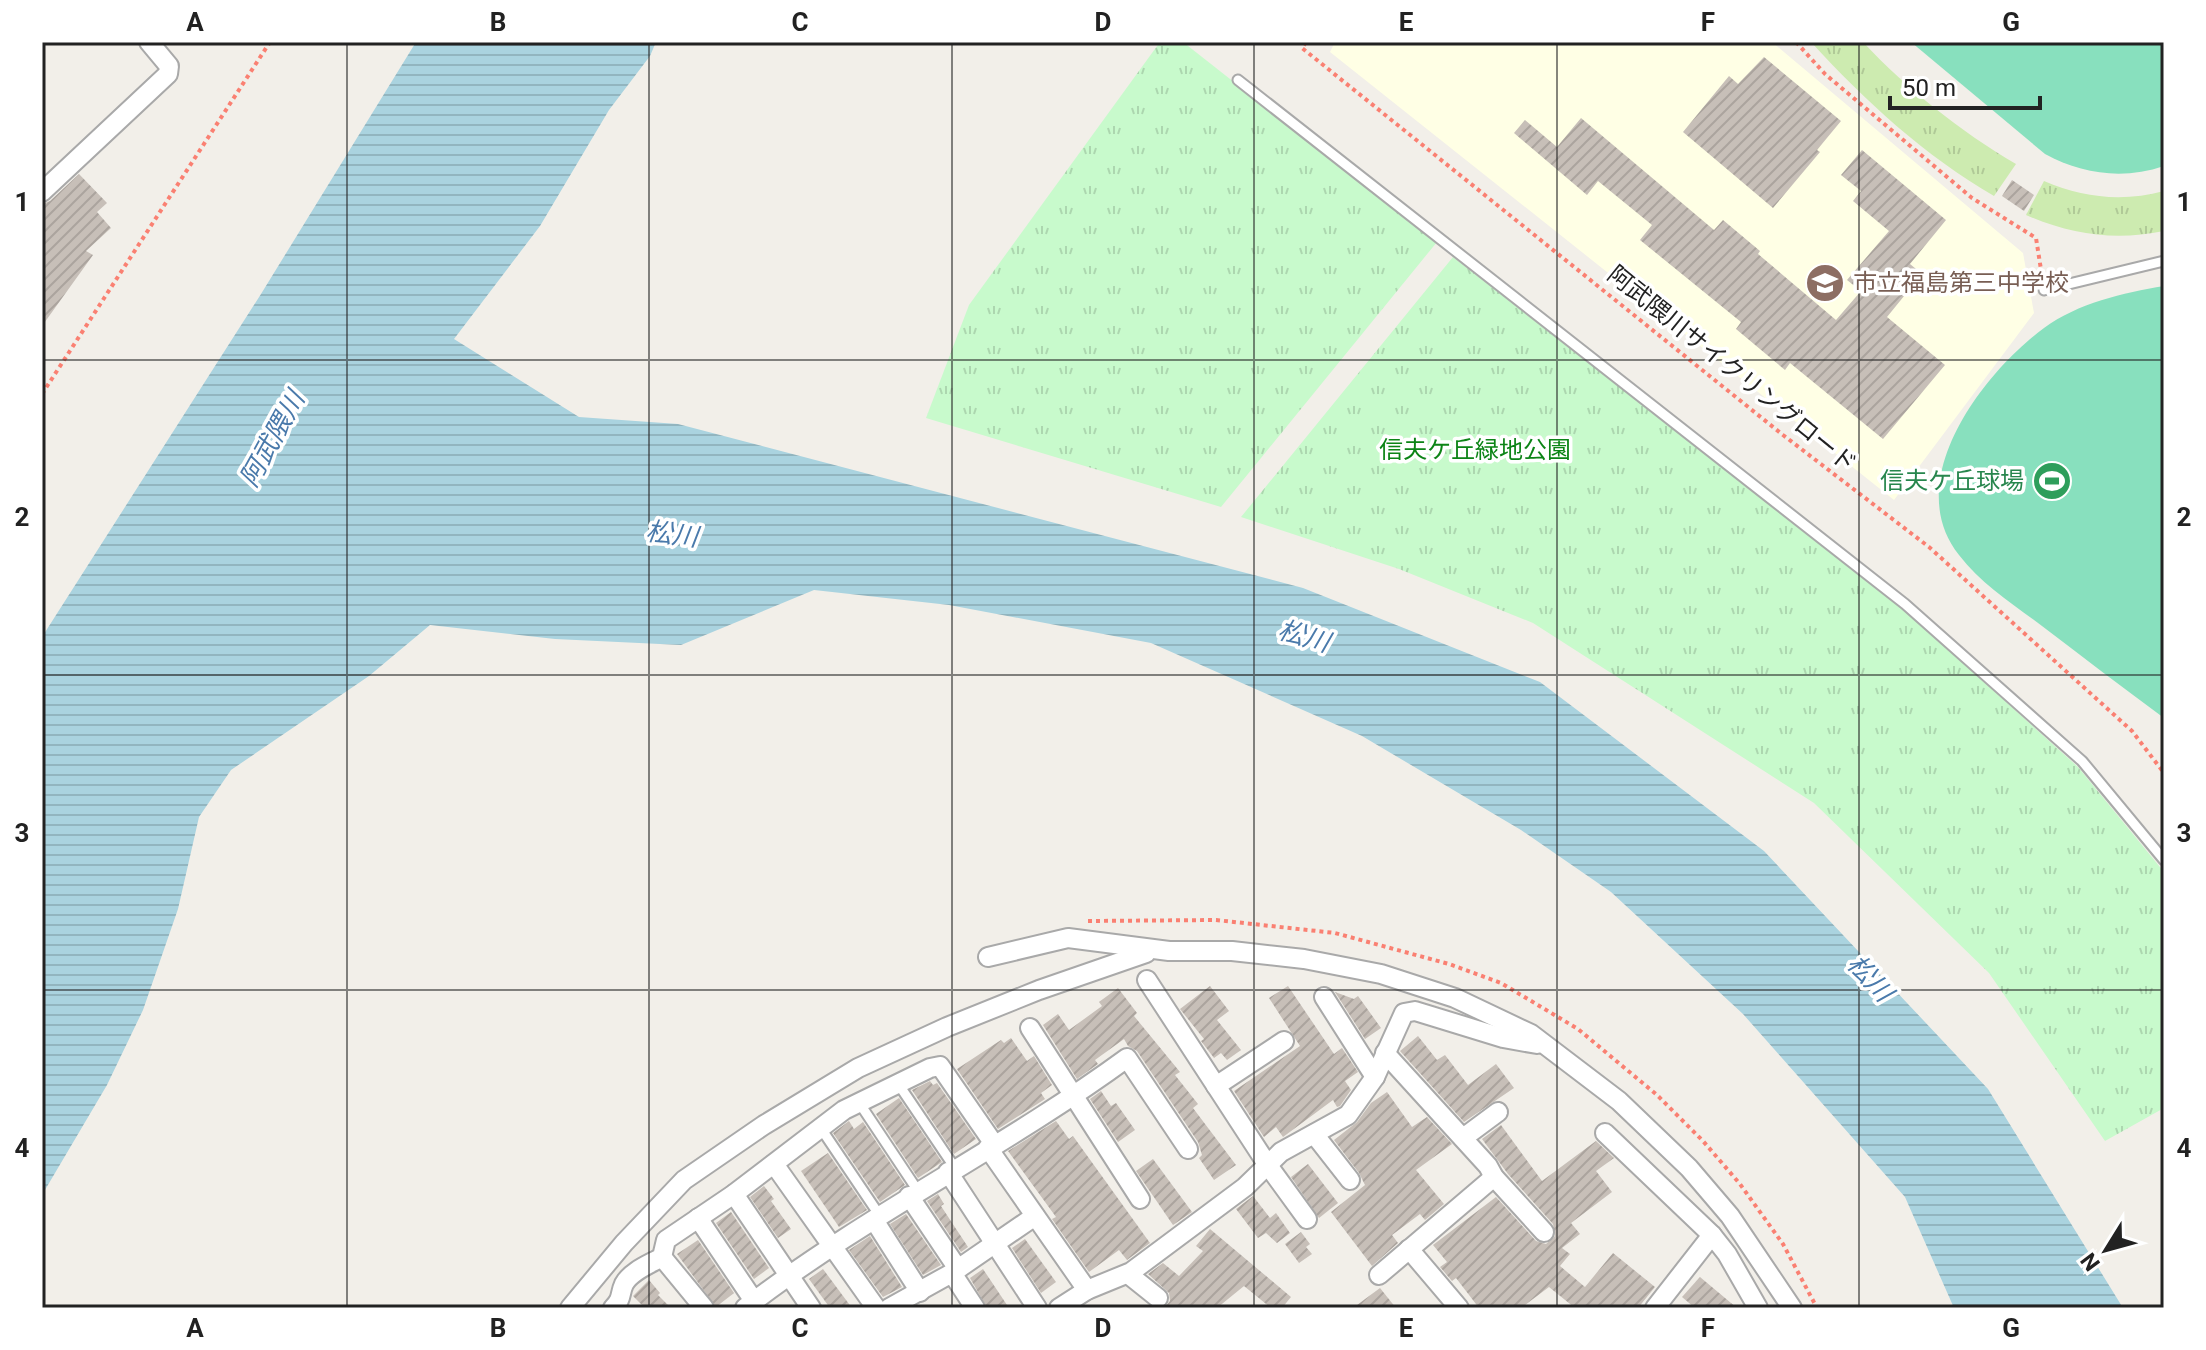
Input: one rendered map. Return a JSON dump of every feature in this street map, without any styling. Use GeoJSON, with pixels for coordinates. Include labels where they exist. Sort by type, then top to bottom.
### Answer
{"type":"FeatureCollection","features":[{"type":"Feature","properties":{"kind":"street"},"geometry":{"type":"LineString","coordinates":[[42,192],[168,74],[169,66],[149,42]]}},
{"type":"Feature","properties":{"kind":"street"},"geometry":{"type":"LineString","coordinates":[[988,957],[1068,938],[1169,951]]}},
{"type":"Feature","properties":{"kind":"street"},"geometry":{"type":"LineString","coordinates":[[570,1308],[624,1243],[684,1180],[764,1125],[845,1076],[947,1027],[1039,990],[1139,953],[1169,951],[1232,951],[1304,959],[1381,974],[1455,998],[1531,1034],[1619,1101],[1689,1168],[1730,1216],[1792,1308]]}},
{"type":"Feature","properties":{"kind":"street"},"geometry":{"type":"LineString","coordinates":[[1147,980],[1267,1164],[1307,1219]]}},
{"type":"Feature","properties":{"kind":"street"},"geometry":{"type":"LineString","coordinates":[[1324,997],[1375,1077]]}},
{"type":"Feature","properties":{"kind":"street"},"geometry":{"type":"LineString","coordinates":[[1059,1308],[1087,1290],[1128,1274],[1245,1187],[1281,1152],[1348,1115],[1375,1077],[1404,1013],[1415,1011],[1503,1038],[1545,1045]]}},
{"type":"Feature","properties":{"kind":"street"},"geometry":{"type":"LineString","coordinates":[[1030,1028],[1140,1199]]}},
{"type":"Feature","properties":{"kind":"street"},"geometry":{"type":"LineString","coordinates":[[1216,1086],[1284,1041]]}},
{"type":"Feature","properties":{"kind":"street"},"geometry":{"type":"LineString","coordinates":[[1385,1053],[1544,1232]]}},
{"type":"Feature","properties":{"kind":"street"},"geometry":{"type":"LineString","coordinates":[[698,1218],[750,1304],[789,1275],[951,1170],[1075,1096],[1127,1058],[1188,1149]]}},
{"type":"Feature","properties":{"kind":"street"},"geometry":{"type":"LineString","coordinates":[[622,1305],[624,1284],[636,1271],[662,1257],[666,1240],[734,1194],[858,1101],[940,1066],[1035,1216],[1087,1290]]}},
{"type":"Feature","properties":{"kind":"street"},"geometry":{"type":"LineString","coordinates":[[1463,1138],[1498,1112]]}},
{"type":"Feature","properties":{"kind":"street"},"geometry":{"type":"LineString","coordinates":[[1605,1133],[1712,1235],[1727,1254],[1758,1308]]}},
{"type":"Feature","properties":{"kind":"street"},"geometry":{"type":"LineString","coordinates":[[1314,1134],[1350,1180]]}},
{"type":"Feature","properties":{"kind":"street"},"geometry":{"type":"LineString","coordinates":[[774,1164],[876,1308]]}},
{"type":"Feature","properties":{"kind":"street"},"geometry":{"type":"LineString","coordinates":[[951,1170],[1037,1308]]}},
{"type":"Feature","properties":{"kind":"street"},"geometry":{"type":"LineString","coordinates":[[1379,1275],[1494,1177]]}},
{"type":"Feature","properties":{"kind":"street"},"geometry":{"type":"LineString","coordinates":[[734,1194],[811,1308]]}},
{"type":"Feature","properties":{"kind":"street"},"geometry":{"type":"LineString","coordinates":[[914,1194],[975,1308]]}},
{"type":"Feature","properties":{"kind":"street"},"geometry":{"type":"LineString","coordinates":[[889,1308],[915,1299],[1035,1216]]}},
{"type":"Feature","properties":{"kind":"street"},"geometry":{"type":"LineString","coordinates":[[877,1218],[915,1299]]}},
{"type":"Feature","properties":{"kind":"street"},"geometry":{"type":"LineString","coordinates":[[1655,1308],[1712,1235]]}},
{"type":"Feature","properties":{"kind":"street"},"geometry":{"type":"LineString","coordinates":[[1409,1249],[1459,1308]]}},
{"type":"Feature","properties":{"kind":"street"},"geometry":{"type":"LineString","coordinates":[[662,1257],[704,1308]]}},
{"type":"Feature","properties":{"kind":"street"},"geometry":{"type":"LineString","coordinates":[[1128,1274],[1158,1298]]}},
{"type":"Feature","properties":{"kind":"lane"},"geometry":{"type":"LineString","coordinates":[[1238,80],[1905,604],[2082,761],[2164,860]]}},
{"type":"Feature","properties":{"kind":"lane"},"geometry":{"type":"LineString","coordinates":[[2044,290],[2164,261]]}},
{"type":"Feature","properties":{"kind":"lane"},"geometry":{"type":"LineString","coordinates":[[899,1085],[951,1170]]}},
{"type":"Feature","properties":{"kind":"lane"},"geometry":{"type":"LineString","coordinates":[[858,1101],[914,1194]]}},
{"type":"Feature","properties":{"kind":"lane"},"geometry":{"type":"LineString","coordinates":[[820,1127],[877,1218]]}},
{"type":"Feature","properties":{"kind":"path"},"geometry":{"type":"LineString","coordinates":[[42,394],[270,42]]}},
{"type":"Feature","properties":{"kind":"path","name":"阿武隈川サイクリングロード"},"geometry":{"type":"LineString","coordinates":[[1306,42],[1302,48],[1314,58],[1771,425],[1929,547],[2132,731],[2164,773]]}},
{"type":"Feature","properties":{"kind":"path"},"geometry":{"type":"LineString","coordinates":[[1796,42],[1825,74],[1972,198],[2036,238],[2044,290]]}},
{"type":"Feature","properties":{"kind":"shaded area","name":"市立福島第三中学校"},"geometry":{"type":"Polygon","coordinates":[[[1335,42],[1772,42],[2023,253],[2034,313],[1894,500],[1330,52],[1335,42]]]}},
{"type":"Feature","properties":{"kind":"green space"},"geometry":{"type":"Polygon","coordinates":[[[1160,42],[1183,42],[1437,242],[1221,507],[926,418],[969,305],[1160,42]]]}},
{"type":"Feature","properties":{"kind":"green space"},"geometry":{"type":"Polygon","coordinates":[[[1811,42],[1863,42],[1935,108],[2016,164],[1994,196],[1944,163],[1897,126],[1811,42]]]}},
{"type":"Feature","properties":{"kind":"green space"},"geometry":{"type":"Polygon","coordinates":[[[1911,42],[2164,42],[2164,166],[2118,174],[2088,170],[2059,161],[2045,154],[1911,42]]]}},
{"type":"Feature","properties":{"kind":"green space"},"geometry":{"type":"Polygon","coordinates":[[[2044,181],[2088,195],[2118,197],[2164,191],[2164,231],[2111,236],[2060,227],[2026,215],[2044,181]]]}},
{"type":"Feature","properties":{"kind":"green space","name":"信夫ケ丘緑地公園"},"geometry":{"type":"Polygon","coordinates":[[[1453,257],[1902,608],[2078,767],[2164,872],[2164,1108],[2105,1141],[1989,973],[1814,803],[1533,623],[1399,569],[1241,517],[1453,257]]]}},
{"type":"Feature","properties":{"kind":"green space","name":"信夫ケ丘球場"},"geometry":{"type":"Polygon","coordinates":[[[2164,286],[2164,718],[1977,575],[1959,555],[1943,526],[1939,495],[1944,463],[1956,431],[1975,400],[2020,348],[2044,328],[2071,312],[2117,296],[2164,286]]]}},
{"type":"Feature","properties":{"kind":"water"},"geometry":{"type":"Polygon","coordinates":[[[416,42],[656,42],[650,56],[609,110],[540,226],[454,339],[579,417],[678,424],[1303,588],[1540,682],[1764,851],[1988,1089],[2123,1308],[1954,1308],[1905,1197],[1743,1014],[1611,892],[1521,830],[1362,736],[1151,643],[949,605],[814,590],[681,645],[555,639],[430,625],[369,676],[231,770],[199,817],[178,909],[143,1010],[107,1085],[42,1195],[42,637],[261,294],[416,42]]]}},
{"type":"Feature","properties":{"kind":"building"},"geometry":{"type":"Polygon","coordinates":[[[1764,57],[1841,121],[1817,150],[1820,152],[1773,208],[1683,132],[1729,76],[1738,84],[1764,57]]]}},
{"type":"Feature","properties":{"kind":"building"},"geometry":{"type":"Polygon","coordinates":[[[1581,118],[1714,230],[1723,220],[1836,320],[1861,291],[1847,280],[1889,231],[1853,201],[1861,191],[1841,175],[1862,150],[1946,220],[1910,264],[1922,274],[1887,317],[1945,365],[1883,439],[1790,363],[1785,370],[1736,329],[1741,322],[1640,240],[1652,225],[1598,181],[1587,195],[1514,133],[1525,120],[1557,147],[1581,118]]]}},
{"type":"Feature","properties":{"kind":"building"},"geometry":{"type":"Polygon","coordinates":[[[79,174],[107,203],[97,212],[111,228],[86,251],[93,255],[42,326],[42,204],[50,201],[79,174]]]}},
{"type":"Feature","properties":{"kind":"building"},"geometry":{"type":"Polygon","coordinates":[[[2012,180],[2034,195],[2024,211],[2002,196],[2012,180]]]}},
{"type":"Feature","properties":{"kind":"building"},"geometry":{"type":"Polygon","coordinates":[[[1210,986],[1229,1011],[1217,1020],[1241,1050],[1227,1060],[1221,1053],[1214,1058],[1201,1041],[1204,1039],[1180,1009],[1210,986]]]}},
{"type":"Feature","properties":{"kind":"building"},"geometry":{"type":"Polygon","coordinates":[[[1288,986],[1334,1054],[1342,1048],[1358,1072],[1345,1081],[1351,1090],[1340,1106],[1337,1107],[1333,1100],[1283,1137],[1276,1127],[1264,1137],[1234,1091],[1300,1046],[1269,998],[1288,986]]]}},
{"type":"Feature","properties":{"kind":"building"},"geometry":{"type":"Polygon","coordinates":[[[1118,988],[1137,1013],[1134,1016],[1180,1072],[1175,1075],[1198,1104],[1193,1108],[1236,1165],[1214,1180],[1199,1158],[1202,1155],[1198,1142],[1137,1051],[1128,1046],[1124,1039],[1095,1060],[1098,1064],[1077,1079],[1043,1025],[1058,1014],[1069,1030],[1102,1006],[1099,1002],[1118,988]]]}},
{"type":"Feature","properties":{"kind":"building"},"geometry":{"type":"Polygon","coordinates":[[[1335,992],[1354,999],[1358,996],[1381,1028],[1365,1039],[1335,992]]]}},
{"type":"Feature","properties":{"kind":"building"},"geometry":{"type":"Polygon","coordinates":[[[1418,1036],[1437,1060],[1445,1055],[1468,1085],[1496,1064],[1514,1088],[1464,1122],[1400,1051],[1418,1036]]]}},
{"type":"Feature","properties":{"kind":"building"},"geometry":{"type":"Polygon","coordinates":[[[1011,1038],[1027,1061],[1034,1056],[1052,1085],[1041,1093],[1045,1099],[998,1129],[957,1069],[1001,1040],[1004,1043],[1011,1038]]]}},
{"type":"Feature","properties":{"kind":"building"},"geometry":{"type":"Polygon","coordinates":[[[930,1081],[933,1085],[937,1083],[976,1139],[954,1154],[912,1090],[930,1081]]]}},
{"type":"Feature","properties":{"kind":"building"},"geometry":{"type":"Polygon","coordinates":[[[1101,1091],[1111,1106],[1116,1103],[1135,1130],[1118,1142],[1090,1099],[1101,1091]]]}},
{"type":"Feature","properties":{"kind":"building"},"geometry":{"type":"Polygon","coordinates":[[[1387,1092],[1412,1127],[1427,1117],[1452,1144],[1416,1170],[1444,1204],[1425,1220],[1420,1214],[1392,1235],[1398,1243],[1372,1266],[1331,1212],[1365,1185],[1334,1140],[1357,1122],[1371,1103],[1387,1092]]]}},
{"type":"Feature","properties":{"kind":"building"},"geometry":{"type":"Polygon","coordinates":[[[899,1098],[942,1162],[918,1178],[876,1114],[899,1098]]]}},
{"type":"Feature","properties":{"kind":"building"},"geometry":{"type":"Polygon","coordinates":[[[849,1121],[854,1129],[863,1122],[905,1185],[880,1202],[833,1133],[849,1121]]]}},
{"type":"Feature","properties":{"kind":"building"},"geometry":{"type":"Polygon","coordinates":[[[1056,1121],[1069,1139],[1073,1136],[1150,1243],[1127,1260],[1119,1250],[1089,1272],[1052,1219],[1056,1217],[1008,1151],[1056,1121]]]}},
{"type":"Feature","properties":{"kind":"building"},"geometry":{"type":"Polygon","coordinates":[[[1501,1125],[1542,1181],[1596,1141],[1614,1158],[1596,1171],[1612,1192],[1571,1223],[1580,1234],[1562,1248],[1570,1254],[1560,1266],[1585,1287],[1613,1253],[1655,1287],[1638,1308],[1575,1308],[1549,1287],[1521,1308],[1479,1308],[1456,1278],[1452,1281],[1440,1267],[1447,1262],[1433,1245],[1496,1197],[1536,1241],[1546,1244],[1555,1236],[1553,1224],[1508,1174],[1482,1139],[1501,1125]]]}},
{"type":"Feature","properties":{"kind":"building"},"geometry":{"type":"Polygon","coordinates":[[[828,1153],[867,1210],[839,1227],[801,1171],[828,1153]]]}},
{"type":"Feature","properties":{"kind":"building"},"geometry":{"type":"Polygon","coordinates":[[[1153,1159],[1192,1212],[1173,1225],[1136,1171],[1153,1159]]]}},
{"type":"Feature","properties":{"kind":"building"},"geometry":{"type":"Polygon","coordinates":[[[1308,1164],[1338,1203],[1319,1218],[1291,1177],[1308,1164]]]}},
{"type":"Feature","properties":{"kind":"building"},"geometry":{"type":"Polygon","coordinates":[[[764,1186],[791,1229],[778,1238],[750,1197],[764,1186]]]}},
{"type":"Feature","properties":{"kind":"building"},"geometry":{"type":"Polygon","coordinates":[[[938,1194],[944,1204],[941,1206],[968,1247],[961,1252],[927,1201],[938,1194]]]}},
{"type":"Feature","properties":{"kind":"building"},"geometry":{"type":"Polygon","coordinates":[[[1253,1196],[1270,1218],[1276,1213],[1290,1233],[1277,1243],[1266,1233],[1258,1238],[1236,1209],[1253,1196]]]}},
{"type":"Feature","properties":{"kind":"building"},"geometry":{"type":"Polygon","coordinates":[[[731,1212],[769,1268],[754,1279],[716,1223],[731,1212]]]}},
{"type":"Feature","properties":{"kind":"building"},"geometry":{"type":"Polygon","coordinates":[[[906,1214],[941,1265],[923,1275],[890,1224],[906,1214]]]}},
{"type":"Feature","properties":{"kind":"building"},"geometry":{"type":"Polygon","coordinates":[[[1210,1229],[1291,1297],[1282,1308],[1271,1308],[1244,1286],[1217,1308],[1164,1308],[1170,1301],[1169,1293],[1148,1274],[1163,1263],[1179,1276],[1203,1251],[1196,1246],[1210,1229]]]}},
{"type":"Feature","properties":{"kind":"building"},"geometry":{"type":"Polygon","coordinates":[[[1301,1232],[1310,1244],[1306,1247],[1312,1254],[1299,1263],[1285,1244],[1301,1232]]]}},
{"type":"Feature","properties":{"kind":"building"},"geometry":{"type":"Polygon","coordinates":[[[870,1236],[902,1287],[883,1297],[849,1250],[870,1236]]]}},
{"type":"Feature","properties":{"kind":"building"},"geometry":{"type":"Polygon","coordinates":[[[1025,1239],[1056,1282],[1041,1293],[1012,1248],[1025,1239]]]}},
{"type":"Feature","properties":{"kind":"building"},"geometry":{"type":"Polygon","coordinates":[[[698,1240],[734,1293],[716,1307],[677,1254],[698,1240]]]}},
{"type":"Feature","properties":{"kind":"building"},"geometry":{"type":"Polygon","coordinates":[[[823,1269],[852,1308],[830,1308],[809,1279],[823,1269]]]}},
{"type":"Feature","properties":{"kind":"building"},"geometry":{"type":"Polygon","coordinates":[[[983,1269],[1009,1308],[987,1308],[970,1278],[983,1269]]]}},
{"type":"Feature","properties":{"kind":"building"},"geometry":{"type":"Polygon","coordinates":[[[1700,1277],[1737,1308],[1695,1308],[1682,1297],[1700,1277]]]}},
{"type":"Feature","properties":{"kind":"building"},"geometry":{"type":"Polygon","coordinates":[[[649,1280],[671,1308],[645,1308],[633,1296],[649,1280]]]}},
{"type":"Feature","properties":{"kind":"building"},"geometry":{"type":"Polygon","coordinates":[[[1380,1288],[1396,1308],[1353,1308],[1380,1288]]]}},
{"type":"Feature","properties":{"kind":"place","name":"市立福島第三中学校"},"geometry":{"type":"Point","coordinates":[1825,283]}},
{"type":"Feature","properties":{"kind":"place","name":"信夫ケ丘球場"},"geometry":{"type":"Point","coordinates":[2052,481]}},
{"type":"Feature","properties":{"kind":"water label","name":"阿武隈川"},"geometry":{"type":"Point","coordinates":[272,439]}},
{"type":"Feature","properties":{"kind":"water label","name":"松川"},"geometry":{"type":"Point","coordinates":[672,534]}},
{"type":"Feature","properties":{"kind":"water label","name":"松川"},"geometry":{"type":"Point","coordinates":[1304,636]}},
{"type":"Feature","properties":{"kind":"water label","name":"松川"},"geometry":{"type":"Point","coordinates":[1870,978]}}]}
